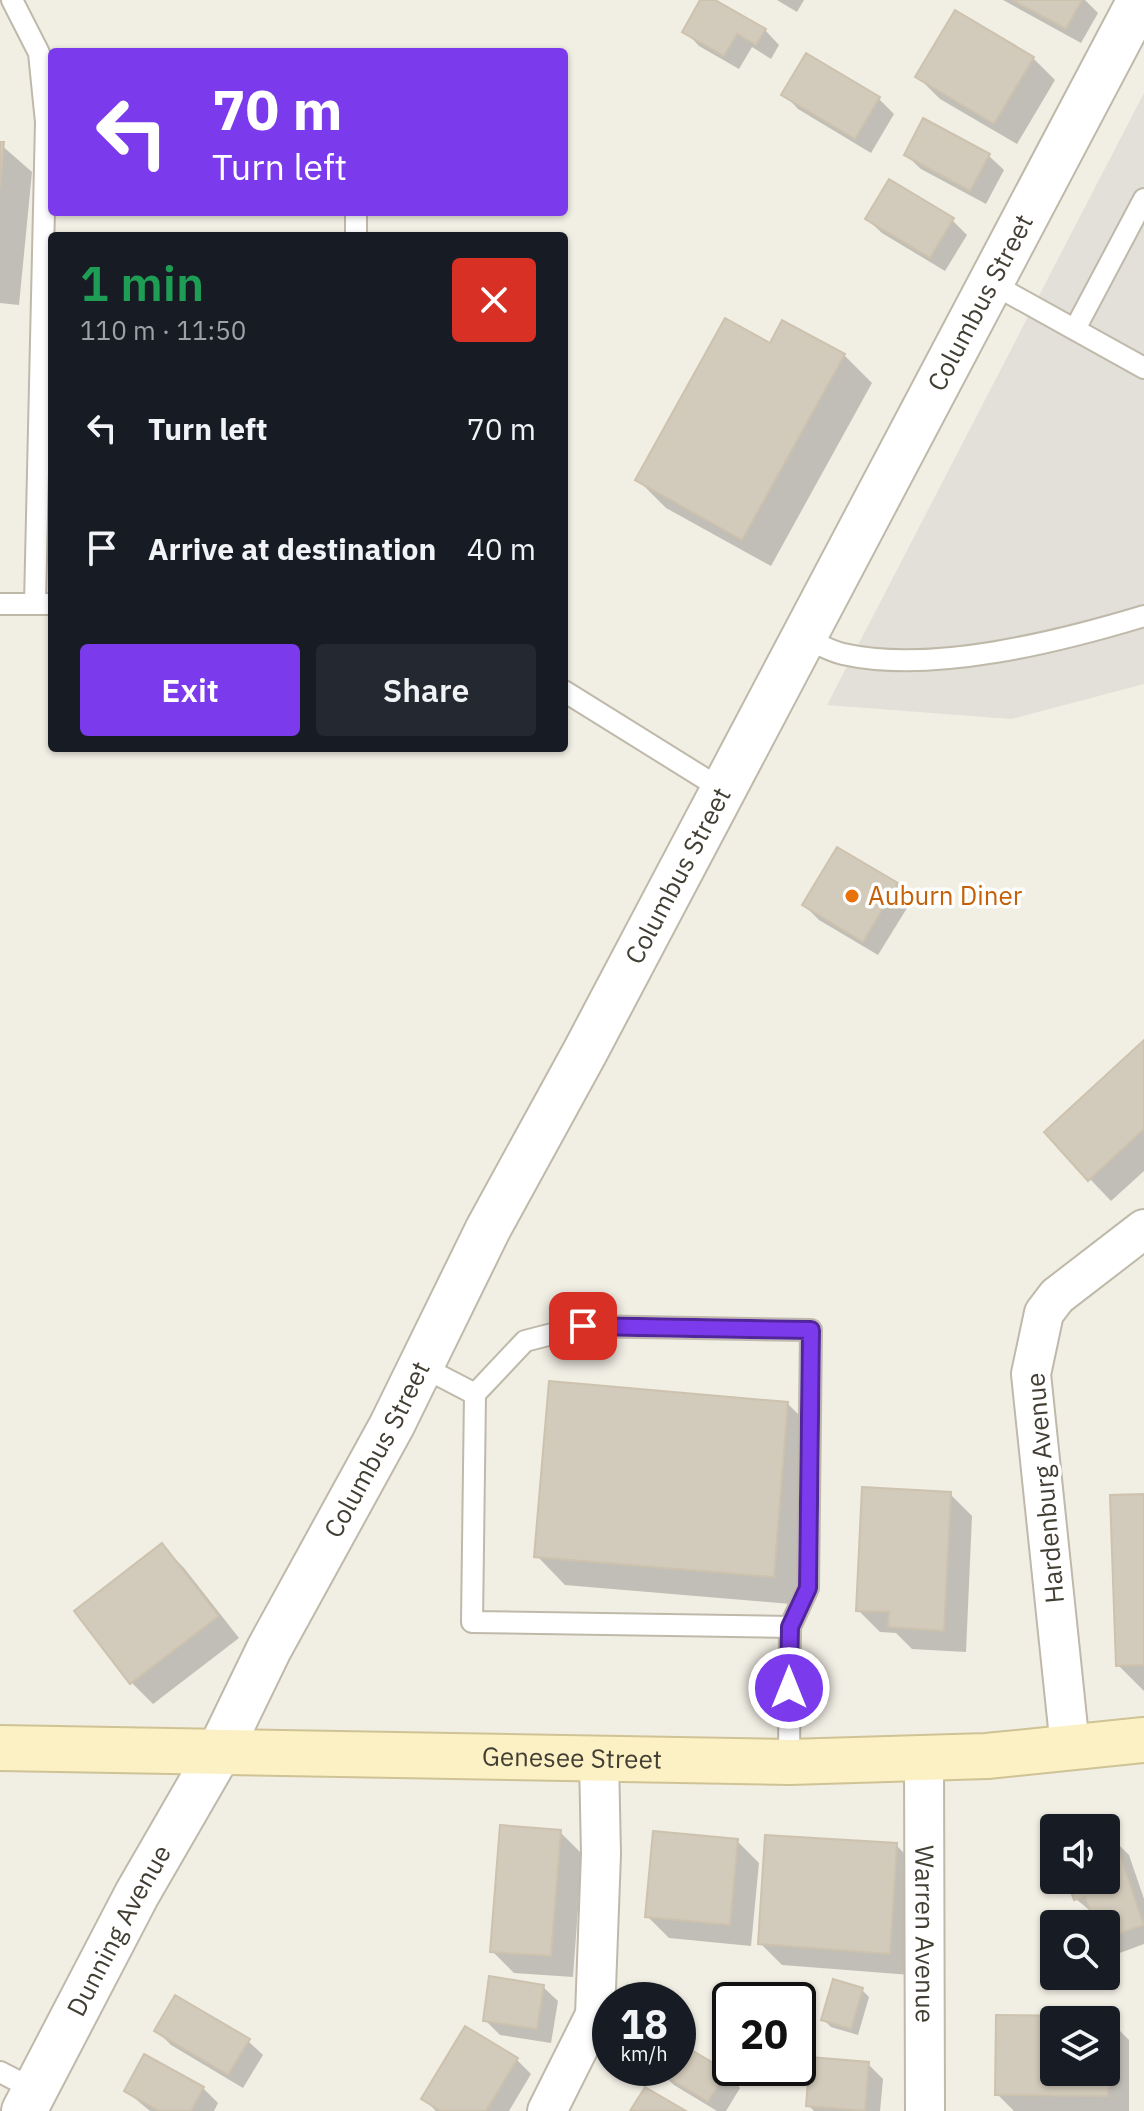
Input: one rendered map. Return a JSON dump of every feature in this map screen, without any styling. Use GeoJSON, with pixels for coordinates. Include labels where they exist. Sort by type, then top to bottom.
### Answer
{"type":"FeatureCollection","features":[{"type":"Feature","properties":{"kind":"main road","name":"Genesee Street"},"geometry":{"type":"LineString","coordinates":[[0,1748],[789,1762],[924,1758],[1144,1740]]}},
{"type":"Feature","properties":{"kind":"street","name":"Columbus Street"},"geometry":{"type":"LineString","coordinates":[[219,1752],[269,1649],[421,1366],[488,1229],[1140,0]]}},
{"type":"Feature","properties":{"kind":"street","name":"Hardenburg Avenue"},"geometry":{"type":"LineString","coordinates":[[1070,1747],[1031,1374],[1044,1313],[1057,1296],[1144,1229]]}},
{"type":"Feature","properties":{"kind":"street","name":"Dunning Avenue"},"geometry":{"type":"LineString","coordinates":[[19,2091],[219,1752]]}},
{"type":"Feature","properties":{"kind":"street","name":"Warren Avenue"},"geometry":{"type":"LineString","coordinates":[[924,1758],[925,2111]]}},
{"type":"Feature","properties":{"kind":"street"},"geometry":{"type":"LineString","coordinates":[[547,2111],[595,2015],[601,1854],[599,1759]]}},
{"type":"Feature","properties":{"kind":"lane"},"geometry":{"type":"LineString","coordinates":[[12,0],[39,53],[48,147]]}},
{"type":"Feature","properties":{"kind":"lane"},"geometry":{"type":"LineString","coordinates":[[1075,329],[1144,199]]}},
{"type":"Feature","properties":{"kind":"lane"},"geometry":{"type":"LineString","coordinates":[[0,604],[44,604],[48,271]]}},
{"type":"Feature","properties":{"kind":"lane"},"geometry":{"type":"LineString","coordinates":[[991,283],[1144,368]]}},
{"type":"Feature","properties":{"kind":"lane"},"geometry":{"type":"LineString","coordinates":[[804,638],[842,654],[889,658],[957,657],[1075,636],[1144,616]]}},
{"type":"Feature","properties":{"kind":"lane"},"geometry":{"type":"LineString","coordinates":[[568,693],[723,790]]}},
{"type":"Feature","properties":{"kind":"lane"},"geometry":{"type":"LineString","coordinates":[[789,1762],[790,1627],[808,1588],[811,1330],[583,1326],[525,1341],[475,1394],[472,1622],[790,1627]]}},
{"type":"Feature","properties":{"kind":"lane"},"geometry":{"type":"LineString","coordinates":[[421,1366],[475,1394]]}},
{"type":"Feature","properties":{"kind":"shaded area"},"geometry":{"type":"Polygon","coordinates":[[[1144,93],[1144,684],[1011,719],[827,705],[1144,93]]]}},
{"type":"Feature","properties":{"kind":"building"},"geometry":{"type":"Polygon","coordinates":[[[700,0],[715,0],[766,29],[756,45],[737,34],[724,56],[682,32],[700,0]]]}},
{"type":"Feature","properties":{"kind":"building"},"geometry":{"type":"Polygon","coordinates":[[[1012,0],[1082,0],[1066,29],[1012,0]]]}},
{"type":"Feature","properties":{"kind":"building"},"geometry":{"type":"Polygon","coordinates":[[[955,10],[1034,57],[994,124],[915,77],[955,10]]]}},
{"type":"Feature","properties":{"kind":"building"},"geometry":{"type":"Polygon","coordinates":[[[806,53],[880,97],[855,139],[781,95],[806,53]]]}},
{"type":"Feature","properties":{"kind":"building"},"geometry":{"type":"Polygon","coordinates":[[[923,118],[990,154],[970,191],[904,155],[923,118]]]}},
{"type":"Feature","properties":{"kind":"building"},"geometry":{"type":"Polygon","coordinates":[[[0,142],[4,142],[0,187],[0,142]]]}},
{"type":"Feature","properties":{"kind":"building"},"geometry":{"type":"Polygon","coordinates":[[[889,179],[954,218],[930,258],[865,219],[889,179]]]}},
{"type":"Feature","properties":{"kind":"building"},"geometry":{"type":"Polygon","coordinates":[[[725,318],[770,343],[782,320],[845,354],[742,540],[635,480],[725,318]]]}},
{"type":"Feature","properties":{"kind":"building"},"geometry":{"type":"Polygon","coordinates":[[[837,847],[898,883],[863,942],[802,905],[837,847]]]}},
{"type":"Feature","properties":{"kind":"building"},"geometry":{"type":"Polygon","coordinates":[[[1144,1040],[1144,1129],[1088,1181],[1044,1132],[1144,1040]]]}},
{"type":"Feature","properties":{"kind":"building"},"geometry":{"type":"Polygon","coordinates":[[[549,1381],[788,1402],[774,1577],[534,1557],[549,1381]]]}},
{"type":"Feature","properties":{"kind":"building"},"geometry":{"type":"Polygon","coordinates":[[[862,1487],[951,1492],[944,1631],[888,1627],[889,1612],[856,1611],[862,1487]]]}},
{"type":"Feature","properties":{"kind":"building"},"geometry":{"type":"Polygon","coordinates":[[[1144,1494],[1144,1665],[1116,1666],[1110,1495],[1144,1494]]]}},
{"type":"Feature","properties":{"kind":"building"},"geometry":{"type":"Polygon","coordinates":[[[162,1543],[219,1616],[130,1684],[74,1611],[162,1543]]]}},
{"type":"Feature","properties":{"kind":"building"},"geometry":{"type":"Polygon","coordinates":[[[500,1825],[561,1830],[551,1956],[490,1952],[500,1825]]]}},
{"type":"Feature","properties":{"kind":"building"},"geometry":{"type":"Polygon","coordinates":[[[653,1831],[738,1839],[730,1925],[645,1917],[653,1831]]]}},
{"type":"Feature","properties":{"kind":"building"},"geometry":{"type":"Polygon","coordinates":[[[765,1835],[897,1843],[890,1954],[758,1944],[765,1835]]]}},
{"type":"Feature","properties":{"kind":"building"},"geometry":{"type":"Polygon","coordinates":[[[1120,1855],[1144,1925],[1120,1933],[1120,1910],[1090,1910],[1085,1897],[1074,1900],[1072,1894],[1120,1894],[1120,1855]]]}},
{"type":"Feature","properties":{"kind":"building"},"geometry":{"type":"Polygon","coordinates":[[[489,1976],[544,1985],[537,2029],[483,2021],[489,1976]]]}},
{"type":"Feature","properties":{"kind":"building"},"geometry":{"type":"Polygon","coordinates":[[[833,1979],[863,1988],[851,2029],[821,2020],[833,1979]]]}},
{"type":"Feature","properties":{"kind":"building"},"geometry":{"type":"Polygon","coordinates":[[[175,1995],[250,2039],[228,2075],[154,2031],[175,1995]]]}},
{"type":"Feature","properties":{"kind":"building"},"geometry":{"type":"Polygon","coordinates":[[[996,2015],[1040,2015],[1040,2086],[1108,2086],[1108,2096],[995,2095],[996,2015]]]}},
{"type":"Feature","properties":{"kind":"building"},"geometry":{"type":"Polygon","coordinates":[[[465,2026],[518,2058],[486,2111],[441,2111],[421,2099],[465,2026]]]}},
{"type":"Feature","properties":{"kind":"building"},"geometry":{"type":"Polygon","coordinates":[[[696,2053],[712,2062],[712,2086],[718,2086],[708,2102],[682,2086],[696,2086],[696,2053]]]}},
{"type":"Feature","properties":{"kind":"building"},"geometry":{"type":"Polygon","coordinates":[[[144,2054],[204,2087],[191,2111],[159,2111],[124,2091],[144,2054]]]}},
{"type":"Feature","properties":{"kind":"building"},"geometry":{"type":"Polygon","coordinates":[[[816,2058],[869,2062],[865,2111],[806,2106],[808,2086],[816,2086],[816,2058]]]}},
{"type":"Feature","properties":{"kind":"building"},"geometry":{"type":"Polygon","coordinates":[[[645,2087],[686,2111],[630,2111],[645,2087]]]}},
{"type":"Feature","properties":{"kind":"place","name":"Auburn Diner"},"geometry":{"type":"Point","coordinates":[852,896]}},
{"type":"Feature","properties":{"kind":"route"},"geometry":{"type":"LineString","coordinates":[[583,1326],[811,1330],[808,1588],[790,1627],[789,1688]]}}]}
